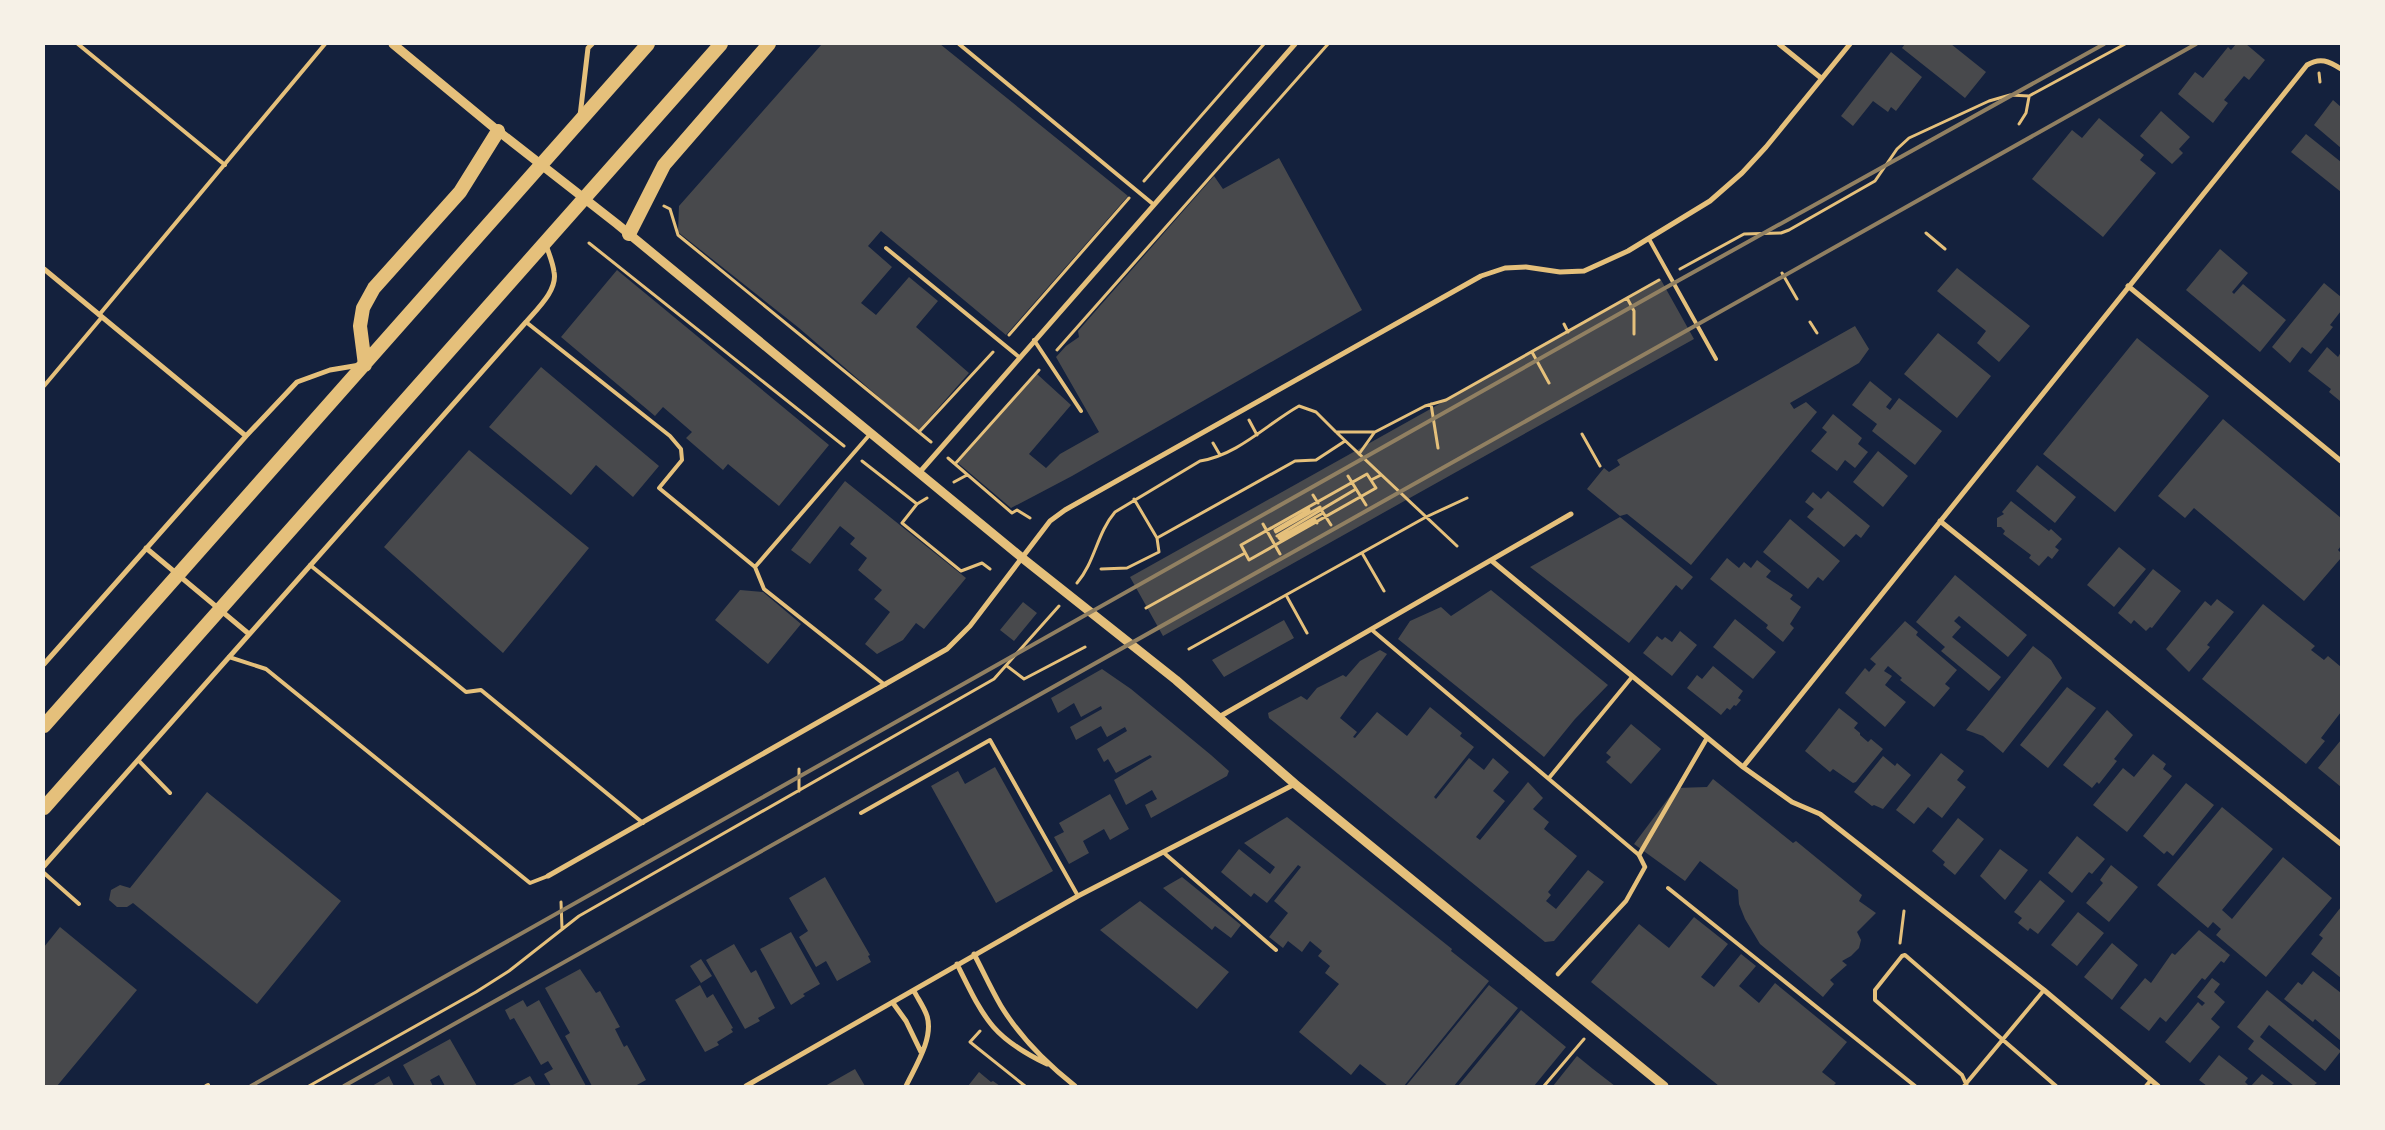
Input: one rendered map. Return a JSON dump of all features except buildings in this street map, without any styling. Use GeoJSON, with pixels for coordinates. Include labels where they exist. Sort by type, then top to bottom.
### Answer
{"type":"FeatureCollection","features":[{"type":"Feature","properties":{"kind":"highway"},"geometry":{"type":"LineString","coordinates":[[44,726],[648,44]]}},
{"type":"Feature","properties":{"kind":"highway"},"geometry":{"type":"LineString","coordinates":[[44,808],[722,44]]}},
{"type":"Feature","properties":{"kind":"highway"},"geometry":{"type":"LineString","coordinates":[[629,234],[664,165],[769,44]]}},
{"type":"Feature","properties":{"kind":"highway"},"geometry":{"type":"LineString","coordinates":[[365,365],[360,326],[363,308],[374,288],[460,192],[498,131]]}},
{"type":"Feature","properties":{"kind":"street"},"geometry":{"type":"LineString","coordinates":[[393,44],[540,165],[629,234],[1021,557],[1149,658],[1295,784],[1664,1086]]}},
{"type":"Feature","properties":{"kind":"street"},"geometry":{"type":"LineString","coordinates":[[579,122],[588,48],[592,44]]}},
{"type":"Feature","properties":{"kind":"street"},"geometry":{"type":"LineString","coordinates":[[919,473],[1295,44]]}},
{"type":"Feature","properties":{"kind":"street"},"geometry":{"type":"LineString","coordinates":[[1779,44],[1821,78]]}},
{"type":"Feature","properties":{"kind":"street"},"geometry":{"type":"LineString","coordinates":[[548,876],[948,649],[970,626],[1050,521],[1065,510],[1481,276],[1505,268],[1526,267],[1560,272],[1584,271],[1650,239],[1710,201],[1742,173],[1850,44]]}},
{"type":"Feature","properties":{"kind":"street"},"geometry":{"type":"LineString","coordinates":[[1743,767],[2301,72],[2307,65],[2318,60],[2326,60],[2341,69]]}},
{"type":"Feature","properties":{"kind":"street"},"geometry":{"type":"LineString","coordinates":[[44,866],[526,322],[549,293],[554,282],[555,273],[545,243]]}},
{"type":"Feature","properties":{"kind":"street"},"geometry":{"type":"LineString","coordinates":[[44,269],[246,436]]}},
{"type":"Feature","properties":{"kind":"street"},"geometry":{"type":"LineString","coordinates":[[2128,286],[2341,461]]}},
{"type":"Feature","properties":{"kind":"street"},"geometry":{"type":"LineString","coordinates":[[44,664],[246,436],[298,382],[330,370],[365,365]]}},
{"type":"Feature","properties":{"kind":"street"},"geometry":{"type":"LineString","coordinates":[[1219,717],[1571,514]]}},
{"type":"Feature","properties":{"kind":"street"},"geometry":{"type":"LineString","coordinates":[[1940,521],[2341,844]]}},
{"type":"Feature","properties":{"kind":"street"},"geometry":{"type":"LineString","coordinates":[[146,548],[249,634]]}},
{"type":"Feature","properties":{"kind":"street"},"geometry":{"type":"LineString","coordinates":[[1492,561],[1743,767],[1792,802],[1820,814],[2044,990],[2158,1086]]}},
{"type":"Feature","properties":{"kind":"street"},"geometry":{"type":"LineString","coordinates":[[1558,974],[1626,901],[1645,867],[1639,855],[1707,738]]}},
{"type":"Feature","properties":{"kind":"street"},"geometry":{"type":"LineString","coordinates":[[746,1086],[1078,896],[1295,784]]}},
{"type":"Feature","properties":{"kind":"street"},"geometry":{"type":"LineString","coordinates":[[974,954],[1001,1006],[1050,1066]]}},
{"type":"Feature","properties":{"kind":"street"},"geometry":{"type":"LineString","coordinates":[[957,964],[981,1012],[991,1026],[1004,1039],[1024,1053],[1050,1066],[1075,1086]]}},
{"type":"Feature","properties":{"kind":"street"},"geometry":{"type":"LineString","coordinates":[[906,1086],[921,1052],[928,1027],[927,1017],[914,991]]}},
{"type":"Feature","properties":{"kind":"street"},"geometry":{"type":"LineString","coordinates":[[893,1003],[906,1021],[921,1052]]}},
{"type":"Feature","properties":{"kind":"lane"},"geometry":{"type":"LineString","coordinates":[[78,44],[225,165]]}},
{"type":"Feature","properties":{"kind":"lane"},"geometry":{"type":"LineString","coordinates":[[44,386],[325,44]]}},
{"type":"Feature","properties":{"kind":"lane"},"geometry":{"type":"LineString","coordinates":[[959,44],[1153,204]]}},
{"type":"Feature","properties":{"kind":"lane"},"geometry":{"type":"LineString","coordinates":[[1650,239],[1716,359]]}},
{"type":"Feature","properties":{"kind":"lane"},"geometry":{"type":"LineString","coordinates":[[886,248],[1019,357]]}},
{"type":"Feature","properties":{"kind":"lane"},"geometry":{"type":"LineString","coordinates":[[526,322],[670,436],[682,450],[682,460],[659,488],[755,568],[764,589],[885,685]]}},
{"type":"Feature","properties":{"kind":"lane"},"geometry":{"type":"LineString","coordinates":[[1034,340],[1081,411]]}},
{"type":"Feature","properties":{"kind":"lane"},"geometry":{"type":"LineString","coordinates":[[755,568],[871,433]]}},
{"type":"Feature","properties":{"kind":"lane"},"geometry":{"type":"LineString","coordinates":[[310,565],[466,692],[481,690],[643,823]]}},
{"type":"Feature","properties":{"kind":"lane"},"geometry":{"type":"LineString","coordinates":[[1372,630],[1639,855]]}},
{"type":"Feature","properties":{"kind":"lane"},"geometry":{"type":"LineString","coordinates":[[229,657],[266,669],[530,883],[548,876]]}},
{"type":"Feature","properties":{"kind":"lane"},"geometry":{"type":"LineString","coordinates":[[1548,778],[1632,677]]}},
{"type":"Feature","properties":{"kind":"lane"},"geometry":{"type":"LineString","coordinates":[[861,813],[990,740],[1078,896]]}},
{"type":"Feature","properties":{"kind":"lane"},"geometry":{"type":"LineString","coordinates":[[138,760],[170,793]]}},
{"type":"Feature","properties":{"kind":"lane"},"geometry":{"type":"LineString","coordinates":[[1163,852],[1276,950]]}},
{"type":"Feature","properties":{"kind":"lane"},"geometry":{"type":"LineString","coordinates":[[44,873],[79,904]]}},
{"type":"Feature","properties":{"kind":"lane"},"geometry":{"type":"LineString","coordinates":[[1668,888],[1915,1086]]}},
{"type":"Feature","properties":{"kind":"lane"},"geometry":{"type":"LineString","coordinates":[[1965,1086],[1962,1075],[1875,1000],[1875,990],[1902,956],[1905,955],[2056,1086]]}},
{"type":"Feature","properties":{"kind":"lane"},"geometry":{"type":"LineString","coordinates":[[1965,1086],[2044,990]]}},
{"type":"Feature","properties":{"kind":"lane"},"geometry":{"type":"LineString","coordinates":[[2146,1086],[2151,1080]]}},
{"type":"Feature","properties":{"kind":"path"},"geometry":{"type":"LineString","coordinates":[[919,432],[1002,343],[1264,44]]}},
{"type":"Feature","properties":{"kind":"path"},"geometry":{"type":"LineString","coordinates":[[955,464],[1328,44]]}},
{"type":"Feature","properties":{"kind":"path"},"geometry":{"type":"LineString","coordinates":[[1678,270],[1744,234],[1781,233],[1789,230],[1875,181],[1897,149],[1909,138],[2002,96],[2029,96],[2125,44]]}},
{"type":"Feature","properties":{"kind":"path"},"geometry":{"type":"LineString","coordinates":[[2019,124],[2026,113],[2029,96]]}},
{"type":"Feature","properties":{"kind":"path"},"geometry":{"type":"LineString","coordinates":[[647,198],[670,208],[678,235],[919,432],[1012,513],[1018,510],[1030,518]]}},
{"type":"Feature","properties":{"kind":"path"},"geometry":{"type":"LineString","coordinates":[[1926,233],[1945,249]]}},
{"type":"Feature","properties":{"kind":"path"},"geometry":{"type":"LineString","coordinates":[[589,243],[917,504],[902,523],[962,571],[982,564],[990,569]]}},
{"type":"Feature","properties":{"kind":"path"},"geometry":{"type":"LineString","coordinates":[[1782,273],[1797,299]]}},
{"type":"Feature","properties":{"kind":"path"},"geometry":{"type":"LineString","coordinates":[[1358,454],[1375,432],[1397,419],[1431,404],[1446,400],[1660,280]]}},
{"type":"Feature","properties":{"kind":"path"},"geometry":{"type":"LineString","coordinates":[[1627,298],[1634,311],[1634,334]]}},
{"type":"Feature","properties":{"kind":"path"},"geometry":{"type":"LineString","coordinates":[[1810,322],[1817,333]]}},
{"type":"Feature","properties":{"kind":"path"},"geometry":{"type":"LineString","coordinates":[[1564,324],[1568,332]]}},
{"type":"Feature","properties":{"kind":"path"},"geometry":{"type":"LineString","coordinates":[[1532,352],[1549,383]]}},
{"type":"Feature","properties":{"kind":"path"},"geometry":{"type":"LineString","coordinates":[[1431,404],[1438,448]]}},
{"type":"Feature","properties":{"kind":"path"},"geometry":{"type":"LineString","coordinates":[[1087,572],[1106,523],[1114,512],[1200,461],[1214,458],[1258,435],[1275,420],[1298,406],[1316,412],[1358,454],[1457,546]]}},
{"type":"Feature","properties":{"kind":"path"},"geometry":{"type":"LineString","coordinates":[[1336,432],[1375,432]]}},
{"type":"Feature","properties":{"kind":"path"},"geometry":{"type":"LineString","coordinates":[[1582,434],[1600,466]]}},
{"type":"Feature","properties":{"kind":"path"},"geometry":{"type":"LineString","coordinates":[[1157,538],[1294,461],[1316,460],[1345,441]]}},
{"type":"Feature","properties":{"kind":"path"},"geometry":{"type":"LineString","coordinates":[[1367,474],[1376,488],[1249,560],[1240,545],[1308,508],[1367,474]]}},
{"type":"Feature","properties":{"kind":"path"},"geometry":{"type":"LineString","coordinates":[[1371,480],[1381,475]]}},
{"type":"Feature","properties":{"kind":"path"},"geometry":{"type":"LineString","coordinates":[[1348,476],[1366,505]]}},
{"type":"Feature","properties":{"kind":"path"},"geometry":{"type":"LineString","coordinates":[[1276,536],[1357,490]]}},
{"type":"Feature","properties":{"kind":"path"},"geometry":{"type":"LineString","coordinates":[[1313,495],[1330,526]]}},
{"type":"Feature","properties":{"kind":"path"},"geometry":{"type":"LineString","coordinates":[[1189,649],[1426,518],[1467,498]]}},
{"type":"Feature","properties":{"kind":"path"},"geometry":{"type":"LineString","coordinates":[[1101,569],[1127,568],[1159,552],[1157,538],[1134,500]]}},
{"type":"Feature","properties":{"kind":"path"},"geometry":{"type":"LineString","coordinates":[[1308,508],[1309,510],[1275,530],[1276,532],[1320,507]]}},
{"type":"Feature","properties":{"kind":"path"},"geometry":{"type":"LineString","coordinates":[[1316,523],[1315,520],[1281,540],[1279,538],[1324,513]]}},
{"type":"Feature","properties":{"kind":"path"},"geometry":{"type":"LineString","coordinates":[[1263,524],[1280,554]]}},
{"type":"Feature","properties":{"kind":"path"},"geometry":{"type":"LineString","coordinates":[[1272,528],[1281,543]]}},
{"type":"Feature","properties":{"kind":"path"},"geometry":{"type":"LineString","coordinates":[[1266,531],[1274,547]]}},
{"type":"Feature","properties":{"kind":"path"},"geometry":{"type":"LineString","coordinates":[[1146,608],[1245,553]]}},
{"type":"Feature","properties":{"kind":"path"},"geometry":{"type":"LineString","coordinates":[[1362,553],[1384,591]]}},
{"type":"Feature","properties":{"kind":"path"},"geometry":{"type":"LineString","coordinates":[[1286,595],[1307,633]]}},
{"type":"Feature","properties":{"kind":"path"},"geometry":{"type":"LineString","coordinates":[[310,1086],[492,982],[530,955],[562,928],[799,791],[866,750],[994,679],[1008,666],[1056,610]]}},
{"type":"Feature","properties":{"kind":"path"},"geometry":{"type":"LineString","coordinates":[[1008,666],[1024,679],[1085,646]]}},
{"type":"Feature","properties":{"kind":"path"},"geometry":{"type":"LineString","coordinates":[[799,769],[799,791]]}},
{"type":"Feature","properties":{"kind":"path"},"geometry":{"type":"LineString","coordinates":[[562,902],[562,928]]}},
{"type":"Feature","properties":{"kind":"path"},"geometry":{"type":"LineString","coordinates":[[1900,943],[1904,911]]}},
{"type":"Feature","properties":{"kind":"path"},"geometry":{"type":"LineString","coordinates":[[1544,1086],[1576,1048]]}},
{"type":"Feature","properties":{"kind":"railway"},"geometry":{"type":"LineString","coordinates":[[251,1086],[1665,288],[2104,44]]}},
{"type":"Feature","properties":{"kind":"railway"},"geometry":{"type":"LineString","coordinates":[[344,1086],[2196,44]]}}]}
